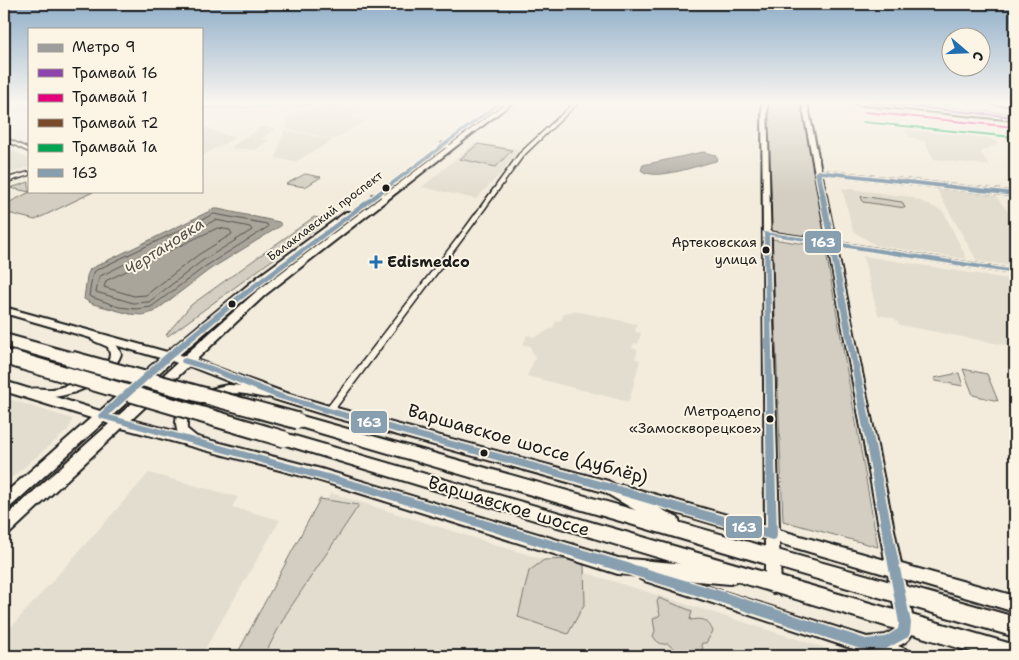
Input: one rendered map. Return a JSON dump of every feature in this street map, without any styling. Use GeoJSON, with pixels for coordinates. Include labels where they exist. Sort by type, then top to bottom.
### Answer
{"type":"FeatureCollection","features":[{"type":"Feature","properties":{"kind":"main road","name":"Балаклавский проспект"},"geometry":{"type":"LineString","coordinates":[[4,502],[168,356],[257,283],[379,197],[463,133]]}},
{"type":"Feature","properties":{"kind":"main road","name":"Балаклавский проспект"},"geometry":{"type":"LineString","coordinates":[[448,145],[466,133]]}},
{"type":"Feature","properties":{"kind":"main road","name":"Балаклавский проспект"},"geometry":{"type":"LineString","coordinates":[[4,528],[227,323],[379,197]]}},
{"type":"Feature","properties":{"kind":"main road","name":"Варшавское шоссе (дублёр)"},"geometry":{"type":"LineString","coordinates":[[4,310],[209,368],[279,396],[329,411],[608,487]]}},
{"type":"Feature","properties":{"kind":"main road","name":"Варшавское шоссе"},"geometry":{"type":"LineString","coordinates":[[4,340],[298,421],[1015,627]]}},
{"type":"Feature","properties":{"kind":"main road","name":"Варшавское шоссе"},"geometry":{"type":"LineString","coordinates":[[4,356],[773,585],[1015,655]]}},
{"type":"Feature","properties":{"kind":"main road"},"geometry":{"type":"LineString","coordinates":[[9,388],[120,422],[329,477],[618,566],[754,579]]}},
{"type":"Feature","properties":{"kind":"main road"},"geometry":{"type":"LineString","coordinates":[[38,473],[47,467],[56,466],[62,469],[62,473],[56,480]]}},
{"type":"Feature","properties":{"kind":"main road"},"geometry":{"type":"LineString","coordinates":[[608,487],[660,518],[700,536]]}},
{"type":"Feature","properties":{"kind":"street"},"geometry":{"type":"LineString","coordinates":[[329,411],[521,155],[544,133]]}},
{"type":"Feature","properties":{"kind":"street"},"geometry":{"type":"LineString","coordinates":[[764,133],[773,585]]}},
{"type":"Feature","properties":{"kind":"street"},"geometry":{"type":"LineString","coordinates":[[811,133],[905,623],[904,633],[895,640],[882,645],[866,645]]}},
{"type":"Feature","properties":{"kind":"street"},"geometry":{"type":"LineString","coordinates":[[4,138],[28,150]]}},
{"type":"Feature","properties":{"kind":"street"},"geometry":{"type":"LineString","coordinates":[[818,172],[1015,194]]}},
{"type":"Feature","properties":{"kind":"street"},"geometry":{"type":"LineString","coordinates":[[4,181],[28,173]]}},
{"type":"Feature","properties":{"kind":"street"},"geometry":{"type":"LineString","coordinates":[[766,233],[1015,272]]}},
{"type":"Feature","properties":{"kind":"street"},"geometry":{"type":"LineString","coordinates":[[214,318],[211,322],[213,326],[227,323]]}},
{"type":"Feature","properties":{"kind":"street"},"geometry":{"type":"LineString","coordinates":[[9,388],[49,394],[58,393],[85,384],[101,374],[114,358],[115,349],[112,345],[90,334]]}},
{"type":"Feature","properties":{"kind":"street"},"geometry":{"type":"LineString","coordinates":[[194,441],[185,434],[181,427],[182,417],[189,407],[205,395],[230,389],[279,396]]}},
{"type":"Feature","properties":{"kind":"street","name":"Варшавское шоссе (дублёр)"},"geometry":{"type":"LineString","coordinates":[[608,487],[1015,604]]}},
{"type":"Feature","properties":{"kind":"street"},"geometry":{"type":"LineString","coordinates":[[618,566],[902,656]]}},
{"type":"Feature","properties":{"kind":"shaded area"},"geometry":{"type":"Polygon","coordinates":[[[202,133],[220,133],[235,138],[202,155],[202,133]]]}},
{"type":"Feature","properties":{"kind":"shaded area"},"geometry":{"type":"Polygon","coordinates":[[[252,133],[270,133],[262,139],[268,140],[256,150],[230,148],[252,133]]]}},
{"type":"Feature","properties":{"kind":"shaded area"},"geometry":{"type":"Polygon","coordinates":[[[283,133],[298,133],[333,140],[295,162],[276,158],[283,133]]]}},
{"type":"Feature","properties":{"kind":"shaded area"},"geometry":{"type":"Polygon","coordinates":[[[305,133],[345,133],[335,139],[305,133]]]}},
{"type":"Feature","properties":{"kind":"shaded area"},"geometry":{"type":"Polygon","coordinates":[[[766,133],[808,133],[826,238],[775,232],[768,229],[766,133]]]}},
{"type":"Feature","properties":{"kind":"shaded area"},"geometry":{"type":"Polygon","coordinates":[[[907,133],[940,133],[989,138],[999,143],[981,152],[990,166],[934,159],[924,141],[909,137],[907,133]]]}},
{"type":"Feature","properties":{"kind":"shaded area"},"geometry":{"type":"Polygon","coordinates":[[[475,143],[519,149],[502,172],[476,199],[422,187],[475,143]]]}},
{"type":"Feature","properties":{"kind":"shaded area"},"geometry":{"type":"Polygon","coordinates":[[[478,144],[512,150],[496,167],[460,159],[478,144]]]}},
{"type":"Feature","properties":{"kind":"shaded area"},"geometry":{"type":"Polygon","coordinates":[[[4,146],[28,158],[28,167],[4,175],[4,146]]]}},
{"type":"Feature","properties":{"kind":"shaded area"},"geometry":{"type":"Polygon","coordinates":[[[305,174],[321,177],[305,187],[286,184],[305,174]]]}},
{"type":"Feature","properties":{"kind":"shaded area"},"geometry":{"type":"Polygon","coordinates":[[[28,182],[28,192],[10,188],[28,182]]]}},
{"type":"Feature","properties":{"kind":"shaded area"},"geometry":{"type":"Polygon","coordinates":[[[842,188],[911,197],[943,211],[967,259],[875,245],[853,231],[842,188]]]}},
{"type":"Feature","properties":{"kind":"shaded area"},"geometry":{"type":"Polygon","coordinates":[[[936,188],[995,195],[1015,221],[1015,266],[977,261],[936,188]]]}},
{"type":"Feature","properties":{"kind":"shaded area"},"geometry":{"type":"Polygon","coordinates":[[[30,192],[93,192],[35,220],[4,212],[4,205],[30,192]]]}},
{"type":"Feature","properties":{"kind":"shaded area"},"geometry":{"type":"Polygon","coordinates":[[[861,196],[902,202],[905,208],[863,202],[861,196]]]}},
{"type":"Feature","properties":{"kind":"shaded area"},"geometry":{"type":"Polygon","coordinates":[[[314,217],[327,220],[168,336],[166,335],[191,305],[314,217]]]}},
{"type":"Feature","properties":{"kind":"shaded area"},"geometry":{"type":"Polygon","coordinates":[[[772,239],[825,247],[878,547],[783,521],[772,239]]]}},
{"type":"Feature","properties":{"kind":"shaded area"},"geometry":{"type":"Polygon","coordinates":[[[863,256],[1015,280],[1015,347],[900,325],[894,318],[878,315],[863,256]]]}},
{"type":"Feature","properties":{"kind":"shaded area"},"geometry":{"type":"Polygon","coordinates":[[[575,311],[637,324],[635,332],[641,333],[638,344],[634,343],[632,348],[638,350],[635,359],[640,360],[629,402],[527,376],[535,358],[530,346],[523,345],[527,335],[535,337],[553,328],[556,321],[561,320],[564,313],[575,311]]]}},
{"type":"Feature","properties":{"kind":"shaded area"},"geometry":{"type":"Polygon","coordinates":[[[963,369],[987,374],[998,401],[973,395],[963,369]]]}},
{"type":"Feature","properties":{"kind":"shaded area"},"geometry":{"type":"Polygon","coordinates":[[[959,373],[963,386],[936,381],[934,378],[959,373]]]}},
{"type":"Feature","properties":{"kind":"shaded area"},"geometry":{"type":"Polygon","coordinates":[[[6,398],[72,419],[67,431],[4,484],[4,399],[6,398]]]}},
{"type":"Feature","properties":{"kind":"shaded area"},"geometry":{"type":"Polygon","coordinates":[[[149,473],[238,497],[232,507],[280,520],[201,656],[4,656],[4,635],[149,473]]]}},
{"type":"Feature","properties":{"kind":"shaded area"},"geometry":{"type":"Polygon","coordinates":[[[331,493],[851,656],[238,656],[331,493]]]}},
{"type":"Feature","properties":{"kind":"shaded area"},"geometry":{"type":"Polygon","coordinates":[[[320,499],[359,505],[286,614],[264,656],[236,656],[320,499]]]}},
{"type":"Feature","properties":{"kind":"shaded area"},"geometry":{"type":"Polygon","coordinates":[[[572,559],[584,565],[585,603],[568,634],[518,617],[529,571],[544,560],[572,559]]]}},
{"type":"Feature","properties":{"kind":"shaded area"},"geometry":{"type":"Polygon","coordinates":[[[659,598],[692,611],[690,620],[698,619],[708,623],[713,631],[706,643],[702,643],[703,648],[699,655],[691,655],[674,649],[668,644],[659,643],[654,638],[653,619],[660,615],[657,602],[659,598]]]}},
{"type":"Feature","properties":{"kind":"water"},"geometry":{"type":"Polygon","coordinates":[[[703,152],[715,155],[718,159],[688,169],[666,173],[656,174],[641,170],[643,165],[703,152]]]}},
{"type":"Feature","properties":{"kind":"water","name":"Чертановка"},"geometry":{"type":"Polygon","coordinates":[[[214,209],[279,222],[282,225],[209,270],[154,312],[142,315],[130,314],[93,304],[84,299],[87,276],[90,269],[214,209]]]}},
{"type":"Feature","properties":{"kind":"tram line","name":"1а"},"geometry":{"type":"LineString","coordinates":[[971,133],[1013,137]]}},
{"type":"Feature","properties":{"kind":"transit line","name":"163"},"geometry":{"type":"LineString","coordinates":[[102,416],[169,356],[239,298],[460,133]]}},
{"type":"Feature","properties":{"kind":"transit line","name":"163"},"geometry":{"type":"LineString","coordinates":[[102,416],[369,489],[724,598],[866,645],[886,643],[904,633],[905,623],[818,172],[1015,194]]}},
{"type":"Feature","properties":{"kind":"transit line","name":"163"},"geometry":{"type":"LineString","coordinates":[[185,361],[209,368],[279,396],[329,411],[583,480],[772,535],[766,233],[1015,272]]}},
{"type":"Feature","properties":{"kind":"place","name":"Артековская улица"},"geometry":{"type":"Point","coordinates":[766,250]}},
{"type":"Feature","properties":{"kind":"place","name":"Edismedco"},"geometry":{"type":"Point","coordinates":[376,262]}},
{"type":"Feature","properties":{"kind":"place","name":"Метродепо «Замоскворецкое»"},"geometry":{"type":"Point","coordinates":[770,419]}}]}
